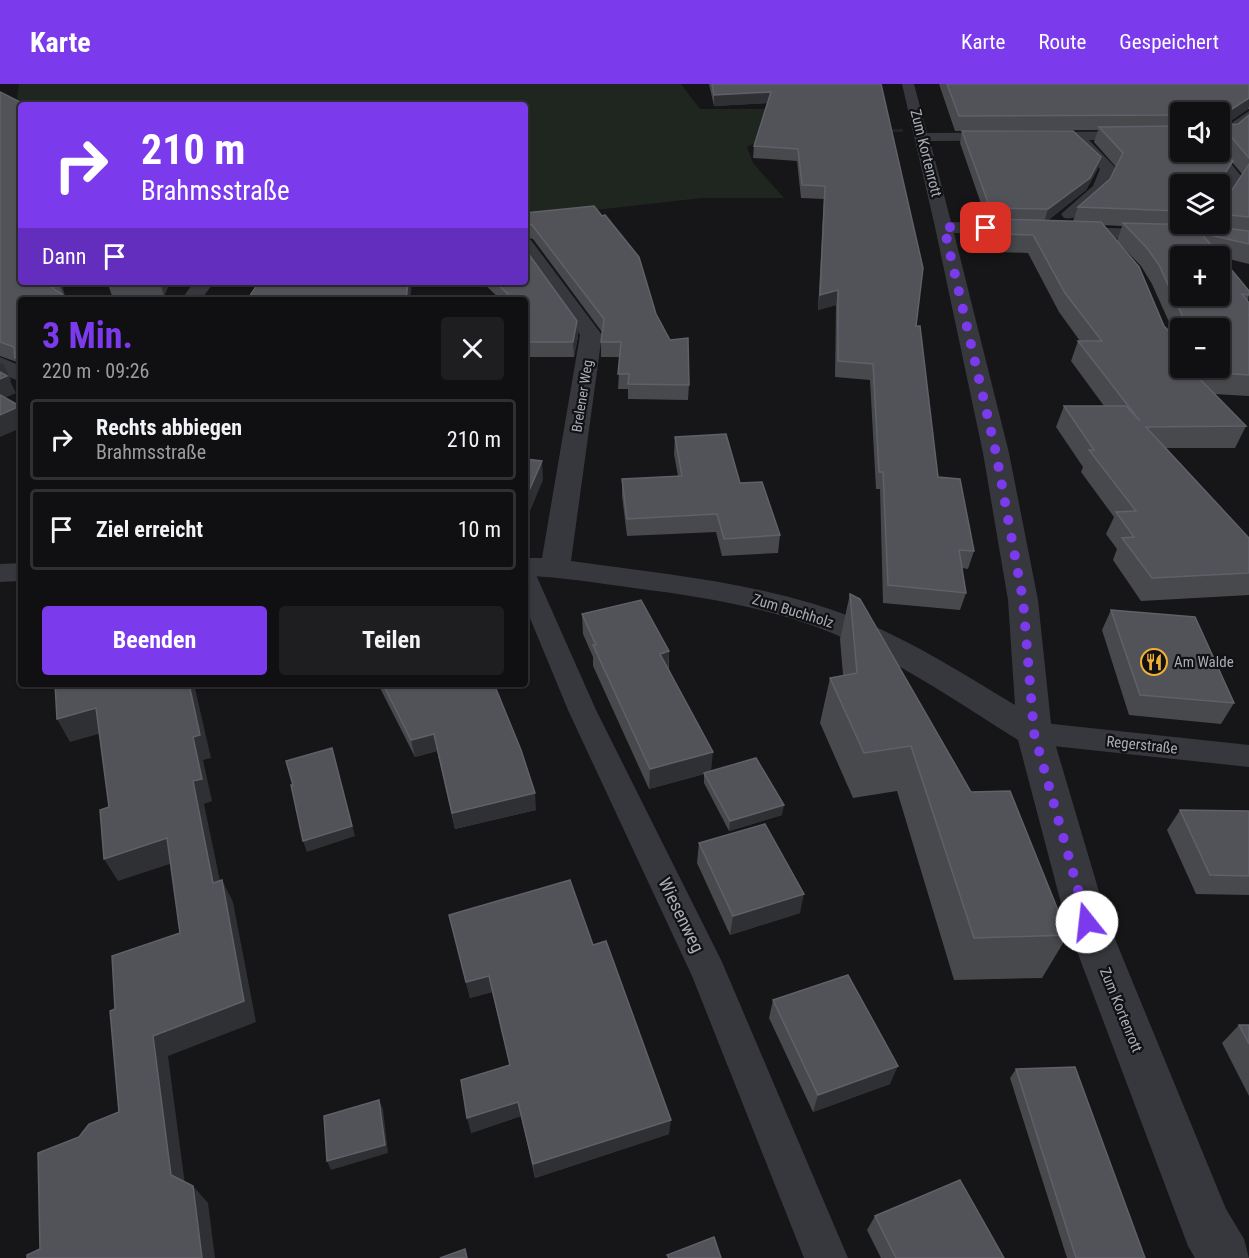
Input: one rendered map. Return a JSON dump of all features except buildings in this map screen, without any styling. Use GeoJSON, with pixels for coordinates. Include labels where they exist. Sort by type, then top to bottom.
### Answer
{"type":"FeatureCollection","features":[{"type":"Feature","properties":{"kind":"street","name":"Zum Kortenrott"},"geometry":{"type":"LineString","coordinates":[[908,84],[944,227],[996,453],[1023,600],[1034,733],[1087,922],[1207,1227],[1226,1258]]}},
{"type":"Feature","properties":{"kind":"street"},"geometry":{"type":"LineString","coordinates":[[1230,134],[1249,115]]}},
{"type":"Feature","properties":{"kind":"street"},"geometry":{"type":"LineString","coordinates":[[1050,231],[1101,190],[1106,180],[1107,168],[1091,149],[1074,135]]}},
{"type":"Feature","properties":{"kind":"street"},"geometry":{"type":"LineString","coordinates":[[920,137],[1170,135]]}},
{"type":"Feature","properties":{"kind":"street"},"geometry":{"type":"LineString","coordinates":[[944,227],[1099,233],[1170,231]]}},
{"type":"Feature","properties":{"kind":"street"},"geometry":{"type":"LineString","coordinates":[[1214,234],[1249,242]]}},
{"type":"Feature","properties":{"kind":"street","name":"Brelener Weg"},"geometry":{"type":"LineString","coordinates":[[528,248],[591,335],[535,571]]}},
{"type":"Feature","properties":{"kind":"street"},"geometry":{"type":"LineString","coordinates":[[0,364],[18,373]]}},
{"type":"Feature","properties":{"kind":"street","name":"Zum Buchholz"},"geometry":{"type":"LineString","coordinates":[[535,571],[752,597],[824,618],[898,651],[1034,733]]}},
{"type":"Feature","properties":{"kind":"street"},"geometry":{"type":"LineString","coordinates":[[0,573],[18,572]]}},
{"type":"Feature","properties":{"kind":"lane"},"geometry":{"type":"LineString","coordinates":[[1223,162],[1236,177],[1230,186]]}},
{"type":"Feature","properties":{"kind":"lane"},"geometry":{"type":"LineString","coordinates":[[1099,233],[1113,249]]}},
{"type":"Feature","properties":{"kind":"lane","name":"Wiesenweg"},"geometry":{"type":"LineString","coordinates":[[535,571],[582,710],[709,974],[826,1258]]}},
{"type":"Feature","properties":{"kind":"lane","name":"Regerstraße"},"geometry":{"type":"LineString","coordinates":[[1034,733],[1249,756]]}},
{"type":"Feature","properties":{"kind":"shaded area"},"geometry":{"type":"Polygon","coordinates":[[[19,84],[681,84],[700,109],[825,109],[841,129],[903,129],[903,132],[773,134],[747,147],[753,163],[784,198],[702,198],[528,218],[528,102],[20,102],[17,98],[19,84]]]}},
{"type":"Feature","properties":{"kind":"place","name":"Am Walde"},"geometry":{"type":"Point","coordinates":[1154,662]}},
{"type":"Feature","properties":{"kind":"route"},"geometry":{"type":"LineString","coordinates":[[986,228],[944,227],[996,453],[1023,600],[1034,733],[1087,922]]}}]}
